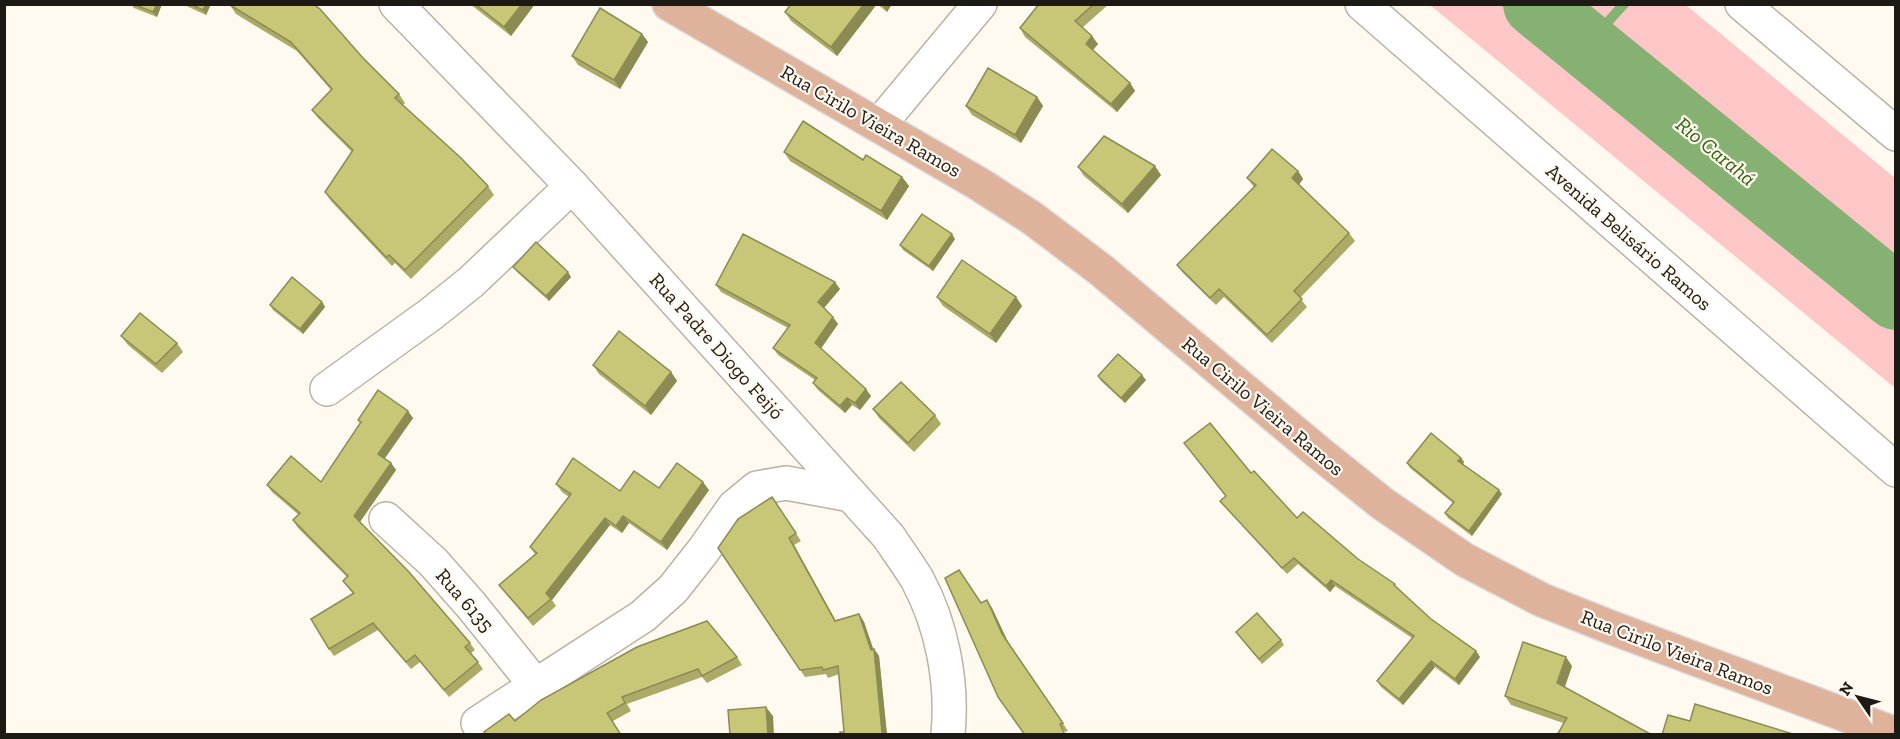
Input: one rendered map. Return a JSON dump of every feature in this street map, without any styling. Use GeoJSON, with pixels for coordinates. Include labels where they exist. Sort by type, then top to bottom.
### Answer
{"type":"FeatureCollection","features":[{"type":"Feature","properties":{"kind":"main road","name":"Rua Cirilo Vieira Ramos"},"geometry":{"type":"LineString","coordinates":[[669,4],[980,184],[1032,218],[1101,270],[1383,504],[1465,560],[1542,600],[1896,734]]}},
{"type":"Feature","properties":{"kind":"street","name":"Rua Padre Diogo Feijó"},"geometry":{"type":"LineString","coordinates":[[396,4],[572,186],[889,537],[917,580],[939,632],[948,678],[948,735]]}},
{"type":"Feature","properties":{"kind":"street"},"geometry":{"type":"LineString","coordinates":[[879,125],[980,4]]}},
{"type":"Feature","properties":{"kind":"street","name":"Avenida Belisário Ramos"},"geometry":{"type":"LineString","coordinates":[[1362,4],[1896,470]]}},
{"type":"Feature","properties":{"kind":"street"},"geometry":{"type":"LineString","coordinates":[[1742,4],[1896,134]]}},
{"type":"Feature","properties":{"kind":"street"},"geometry":{"type":"LineString","coordinates":[[327,389],[431,314],[471,282],[572,186]]}},
{"type":"Feature","properties":{"kind":"street"},"geometry":{"type":"LineString","coordinates":[[478,723],[537,687],[643,616],[672,589],[734,507],[757,488],[786,483],[851,495]]}},
{"type":"Feature","properties":{"kind":"street","name":"Rua 6135"},"geometry":{"type":"LineString","coordinates":[[386,519],[433,562],[537,687]]}},
{"type":"Feature","properties":{"kind":"shaded area"},"geometry":{"type":"Polygon","coordinates":[[[1430,5],[1686,5],[1895,178],[1895,388],[1430,5]]]}},
{"type":"Feature","properties":{"kind":"building"},"geometry":{"type":"Polygon","coordinates":[[[133,4],[157,4],[153,12],[133,4]]]}},
{"type":"Feature","properties":{"kind":"building"},"geometry":{"type":"Polygon","coordinates":[[[190,4],[206,4],[203,10],[190,4]]]}},
{"type":"Feature","properties":{"kind":"building"},"geometry":{"type":"Polygon","coordinates":[[[231,4],[313,4],[399,94],[395,98],[488,186],[405,270],[389,255],[386,257],[325,192],[353,150],[312,110],[332,89],[291,42],[231,4]]]}},
{"type":"Feature","properties":{"kind":"building"},"geometry":{"type":"Polygon","coordinates":[[[475,4],[522,4],[504,27],[475,4]]]}},
{"type":"Feature","properties":{"kind":"building"},"geometry":{"type":"Polygon","coordinates":[[[791,4],[864,4],[831,47],[785,12],[791,4]]]}},
{"type":"Feature","properties":{"kind":"building"},"geometry":{"type":"Polygon","coordinates":[[[1039,4],[1094,4],[1075,21],[1092,36],[1086,44],[1130,83],[1111,104],[1020,28],[1039,4]]]}},
{"type":"Feature","properties":{"kind":"building"},"geometry":{"type":"Polygon","coordinates":[[[600,8],[642,34],[614,80],[572,56],[600,8]]]}},
{"type":"Feature","properties":{"kind":"building"},"geometry":{"type":"Polygon","coordinates":[[[988,68],[1037,97],[1015,135],[966,106],[988,68]]]}},
{"type":"Feature","properties":{"kind":"building"},"geometry":{"type":"Polygon","coordinates":[[[803,121],[863,160],[866,155],[902,177],[881,211],[784,152],[803,121]]]}},
{"type":"Feature","properties":{"kind":"building"},"geometry":{"type":"Polygon","coordinates":[[[1104,136],[1155,166],[1122,204],[1078,167],[1104,136]]]}},
{"type":"Feature","properties":{"kind":"building"},"geometry":{"type":"Polygon","coordinates":[[[1272,149],[1298,171],[1292,178],[1349,233],[1294,291],[1302,299],[1267,335],[1219,289],[1210,298],[1177,265],[1256,185],[1247,178],[1272,149]]]}},
{"type":"Feature","properties":{"kind":"building"},"geometry":{"type":"Polygon","coordinates":[[[922,214],[952,234],[929,266],[900,245],[922,214]]]}},
{"type":"Feature","properties":{"kind":"building"},"geometry":{"type":"Polygon","coordinates":[[[743,234],[835,282],[818,302],[833,317],[815,343],[866,389],[855,403],[847,398],[840,406],[813,383],[817,378],[773,348],[790,325],[716,285],[743,234]]]}},
{"type":"Feature","properties":{"kind":"building"},"geometry":{"type":"Polygon","coordinates":[[[536,242],[568,272],[546,296],[513,267],[536,242]]]}},
{"type":"Feature","properties":{"kind":"building"},"geometry":{"type":"Polygon","coordinates":[[[962,260],[1016,297],[990,334],[937,297],[962,260]]]}},
{"type":"Feature","properties":{"kind":"building"},"geometry":{"type":"Polygon","coordinates":[[[292,277],[322,302],[300,329],[270,305],[292,277]]]}},
{"type":"Feature","properties":{"kind":"building"},"geometry":{"type":"Polygon","coordinates":[[[140,313],[177,343],[156,364],[121,336],[140,313]]]}},
{"type":"Feature","properties":{"kind":"building"},"geometry":{"type":"Polygon","coordinates":[[[619,331],[671,372],[645,406],[593,365],[619,331]]]}},
{"type":"Feature","properties":{"kind":"building"},"geometry":{"type":"Polygon","coordinates":[[[1118,354],[1142,375],[1121,398],[1098,376],[1118,354]]]}},
{"type":"Feature","properties":{"kind":"building"},"geometry":{"type":"Polygon","coordinates":[[[901,382],[935,415],[908,443],[873,409],[901,382]]]}},
{"type":"Feature","properties":{"kind":"building"},"geometry":{"type":"Polygon","coordinates":[[[378,390],[408,411],[378,454],[391,463],[354,516],[409,572],[470,643],[465,647],[478,662],[444,690],[415,655],[406,662],[373,623],[329,649],[311,619],[354,593],[343,581],[348,576],[293,520],[300,513],[267,485],[291,456],[321,482],[361,422],[358,420],[378,390]]]}},
{"type":"Feature","properties":{"kind":"building"},"geometry":{"type":"Polygon","coordinates":[[[1210,423],[1251,473],[1254,471],[1297,518],[1303,512],[1358,559],[1395,584],[1431,619],[1476,651],[1455,679],[1431,661],[1399,699],[1377,681],[1414,636],[1331,580],[1326,586],[1294,558],[1282,568],[1220,501],[1226,496],[1184,443],[1210,423]]]}},
{"type":"Feature","properties":{"kind":"building"},"geometry":{"type":"Polygon","coordinates":[[[1431,433],[1461,458],[1458,461],[1499,490],[1469,531],[1445,513],[1454,502],[1407,463],[1431,433]]]}},
{"type":"Feature","properties":{"kind":"building"},"geometry":{"type":"Polygon","coordinates":[[[573,458],[620,491],[634,471],[659,488],[677,463],[703,482],[661,542],[623,516],[616,526],[605,518],[546,593],[551,599],[528,618],[499,585],[537,553],[530,547],[571,494],[556,484],[573,458]]]}},
{"type":"Feature","properties":{"kind":"building"},"geometry":{"type":"Polygon","coordinates":[[[772,497],[796,533],[789,538],[835,621],[859,614],[871,650],[874,649],[884,735],[840,735],[840,732],[844,732],[838,666],[823,670],[822,667],[800,670],[718,548],[738,519],[772,497]]]}},
{"type":"Feature","properties":{"kind":"building"},"geometry":{"type":"Polygon","coordinates":[[[959,570],[981,603],[987,600],[1002,634],[1063,723],[1060,724],[1065,735],[1025,735],[998,697],[945,578],[959,570]]]}},
{"type":"Feature","properties":{"kind":"building"},"geometry":{"type":"Polygon","coordinates":[[[1257,613],[1281,640],[1259,659],[1236,632],[1257,613]]]}},
{"type":"Feature","properties":{"kind":"building"},"geometry":{"type":"Polygon","coordinates":[[[707,621],[737,657],[702,676],[698,669],[622,697],[625,703],[607,713],[621,735],[486,735],[484,732],[509,714],[515,721],[541,700],[637,647],[707,621]]]}},
{"type":"Feature","properties":{"kind":"building"},"geometry":{"type":"Polygon","coordinates":[[[1523,642],[1566,657],[1557,683],[1652,735],[1557,735],[1567,718],[1505,696],[1523,642]]]}},
{"type":"Feature","properties":{"kind":"building"},"geometry":{"type":"Polygon","coordinates":[[[1695,704],[1796,735],[1662,735],[1668,715],[1690,721],[1695,704]]]}},
{"type":"Feature","properties":{"kind":"building"},"geometry":{"type":"Polygon","coordinates":[[[766,707],[768,735],[730,735],[728,710],[766,707]]]}},
{"type":"Feature","properties":{"kind":"waterway","name":"Rio Carahá"},"geometry":{"type":"LineString","coordinates":[[1536,4],[1896,297]]}},
{"type":"Feature","properties":{"kind":"waterway"},"geometry":{"type":"LineString","coordinates":[[1586,46],[1624,4]]}}]}
